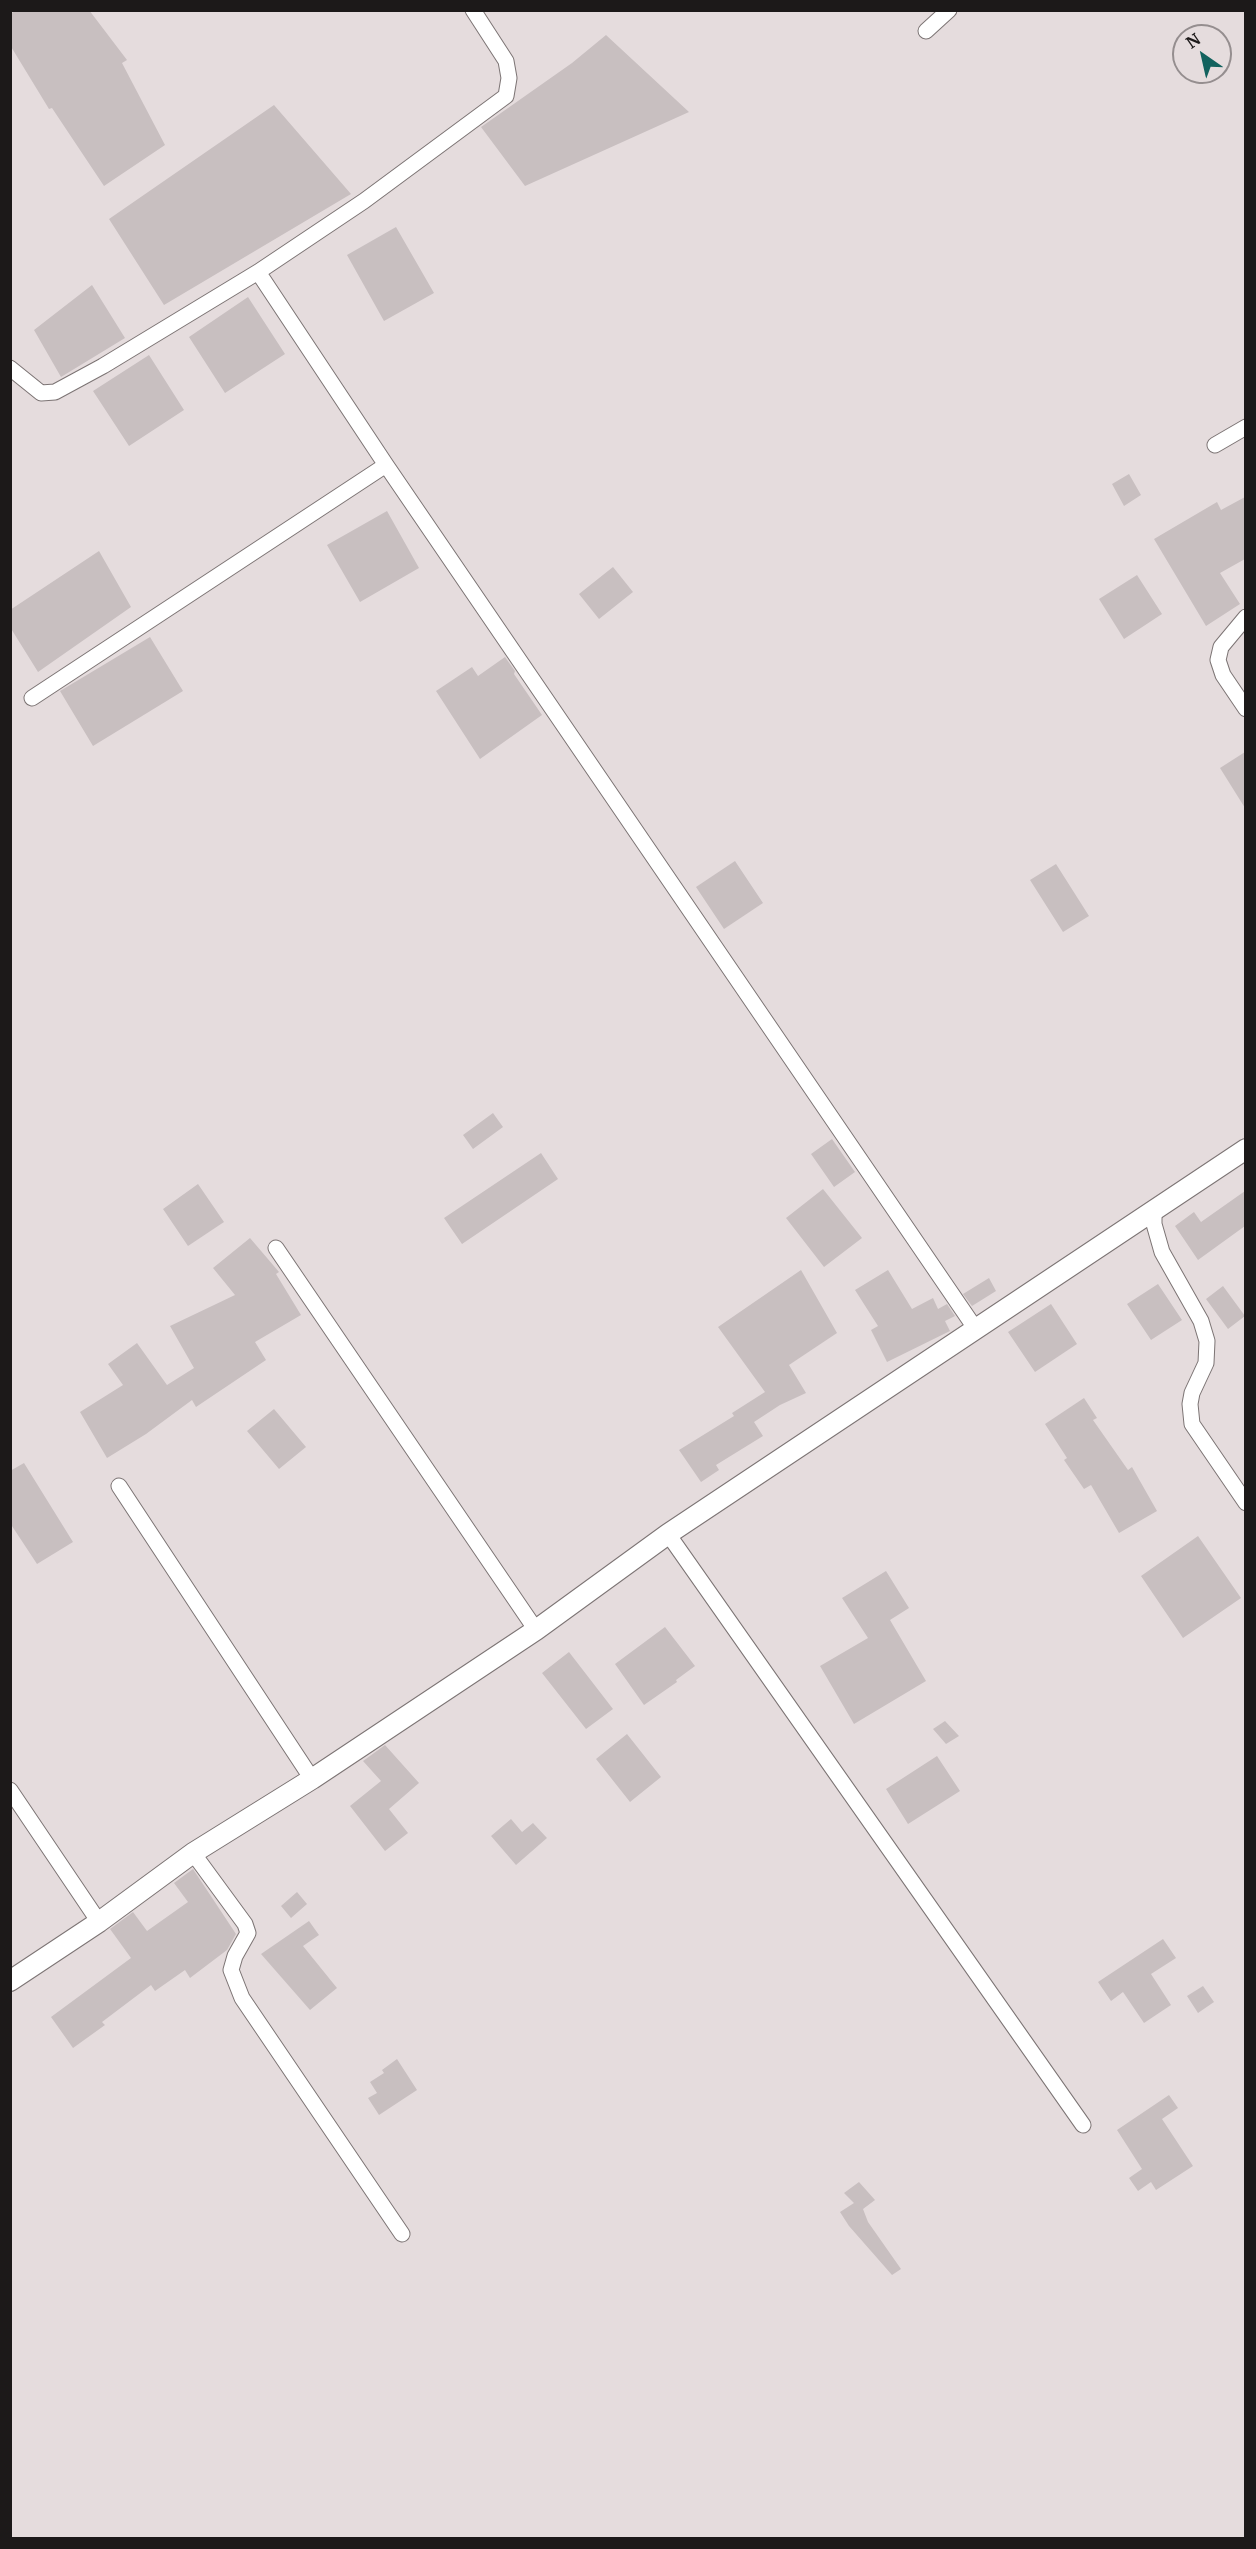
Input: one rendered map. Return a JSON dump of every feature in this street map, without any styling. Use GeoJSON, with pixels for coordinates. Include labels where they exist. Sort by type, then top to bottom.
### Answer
{"type":"FeatureCollection","features":[{"type":"Feature","properties":{"kind":"street"},"geometry":{"type":"LineString","coordinates":[[10,368],[41,393],[55,392],[103,366],[258,272],[364,201],[506,96],[509,78],[506,61],[473,10]]}},
{"type":"Feature","properties":{"kind":"street"},"geometry":{"type":"LineString","coordinates":[[926,31],[949,10]]}},
{"type":"Feature","properties":{"kind":"street"},"geometry":{"type":"LineString","coordinates":[[258,272],[386,465],[975,1328]]}},
{"type":"Feature","properties":{"kind":"street"},"geometry":{"type":"LineString","coordinates":[[1215,445],[1245,427]]}},
{"type":"Feature","properties":{"kind":"street"},"geometry":{"type":"LineString","coordinates":[[32,698],[386,465]]}},
{"type":"Feature","properties":{"kind":"street"},"geometry":{"type":"LineString","coordinates":[[1245,617],[1221,647],[1218,660],[1222,675],[1245,709]]}},
{"type":"Feature","properties":{"kind":"street"},"geometry":{"type":"LineString","coordinates":[[10,1981],[99,1922],[193,1853],[312,1779],[536,1630],[668,1534],[1245,1149]]}},
{"type":"Feature","properties":{"kind":"street"},"geometry":{"type":"LineString","coordinates":[[1154,1210],[1154,1224],[1162,1252],[1200,1321],[1207,1341],[1206,1363],[1192,1393],[1190,1404],[1192,1424],[1245,1503]]}},
{"type":"Feature","properties":{"kind":"street"},"geometry":{"type":"LineString","coordinates":[[276,1248],[536,1630]]}},
{"type":"Feature","properties":{"kind":"street"},"geometry":{"type":"LineString","coordinates":[[119,1486],[312,1779]]}},
{"type":"Feature","properties":{"kind":"street"},"geometry":{"type":"LineString","coordinates":[[668,1534],[1083,2125]]}},
{"type":"Feature","properties":{"kind":"street"},"geometry":{"type":"LineString","coordinates":[[10,1790],[99,1922]]}},
{"type":"Feature","properties":{"kind":"street"},"geometry":{"type":"LineString","coordinates":[[193,1853],[245,1924],[248,1934],[235,1956],[231,1970],[242,1998],[402,2234]]}},
{"type":"Feature","properties":{"kind":"building"},"geometry":{"type":"Polygon","coordinates":[[[17,10],[89,10],[127,60],[122,63],[165,145],[104,186],[52,108],[49,109],[10,45],[10,14],[17,10]]]}},
{"type":"Feature","properties":{"kind":"building"},"geometry":{"type":"Polygon","coordinates":[[[606,35],[689,112],[525,186],[481,127],[572,63],[606,35]]]}},
{"type":"Feature","properties":{"kind":"building"},"geometry":{"type":"Polygon","coordinates":[[[274,105],[351,194],[164,305],[109,219],[274,105]]]}},
{"type":"Feature","properties":{"kind":"building"},"geometry":{"type":"Polygon","coordinates":[[[396,227],[434,293],[384,321],[347,255],[396,227]]]}},
{"type":"Feature","properties":{"kind":"building"},"geometry":{"type":"Polygon","coordinates":[[[92,285],[125,338],[61,377],[34,330],[92,285]]]}},
{"type":"Feature","properties":{"kind":"building"},"geometry":{"type":"Polygon","coordinates":[[[248,297],[285,354],[225,393],[189,337],[248,297]]]}},
{"type":"Feature","properties":{"kind":"building"},"geometry":{"type":"Polygon","coordinates":[[[149,355],[184,410],[129,446],[93,391],[149,355]]]}},
{"type":"Feature","properties":{"kind":"building"},"geometry":{"type":"Polygon","coordinates":[[[1129,474],[1141,495],[1124,506],[1112,484],[1129,474]]]}},
{"type":"Feature","properties":{"kind":"building"},"geometry":{"type":"Polygon","coordinates":[[[1245,497],[1245,559],[1220,573],[1240,604],[1206,626],[1154,539],[1217,502],[1221,510],[1245,497]]]}},
{"type":"Feature","properties":{"kind":"building"},"geometry":{"type":"Polygon","coordinates":[[[387,511],[419,568],[360,602],[327,545],[387,511]]]}},
{"type":"Feature","properties":{"kind":"building"},"geometry":{"type":"Polygon","coordinates":[[[99,551],[131,607],[38,672],[10,627],[10,610],[99,551]]]}},
{"type":"Feature","properties":{"kind":"building"},"geometry":{"type":"Polygon","coordinates":[[[613,567],[633,592],[599,619],[579,594],[613,567]]]}},
{"type":"Feature","properties":{"kind":"building"},"geometry":{"type":"Polygon","coordinates":[[[1137,575],[1162,614],[1124,639],[1099,599],[1137,575]]]}},
{"type":"Feature","properties":{"kind":"building"},"geometry":{"type":"Polygon","coordinates":[[[150,637],[183,691],[93,746],[60,691],[150,637]]]}},
{"type":"Feature","properties":{"kind":"building"},"geometry":{"type":"Polygon","coordinates":[[[505,657],[542,715],[480,759],[436,691],[472,667],[478,676],[505,657]]]}},
{"type":"Feature","properties":{"kind":"building"},"geometry":{"type":"Polygon","coordinates":[[[1245,752],[1245,808],[1220,768],[1245,752]]]}},
{"type":"Feature","properties":{"kind":"building"},"geometry":{"type":"Polygon","coordinates":[[[735,861],[763,903],[724,929],[696,887],[735,861]]]}},
{"type":"Feature","properties":{"kind":"building"},"geometry":{"type":"Polygon","coordinates":[[[1056,864],[1089,916],[1063,932],[1030,880],[1056,864]]]}},
{"type":"Feature","properties":{"kind":"building"},"geometry":{"type":"Polygon","coordinates":[[[493,1113],[503,1127],[473,1149],[463,1135],[493,1113]]]}},
{"type":"Feature","properties":{"kind":"building"},"geometry":{"type":"Polygon","coordinates":[[[832,1139],[855,1172],[834,1187],[811,1154],[832,1139]]]}},
{"type":"Feature","properties":{"kind":"building"},"geometry":{"type":"Polygon","coordinates":[[[541,1153],[558,1179],[462,1244],[444,1218],[541,1153]]]}},
{"type":"Feature","properties":{"kind":"building"},"geometry":{"type":"Polygon","coordinates":[[[198,1184],[224,1222],[188,1246],[163,1209],[198,1184]]]}},
{"type":"Feature","properties":{"kind":"building"},"geometry":{"type":"Polygon","coordinates":[[[823,1189],[862,1238],[824,1267],[786,1218],[823,1189]]]}},
{"type":"Feature","properties":{"kind":"building"},"geometry":{"type":"Polygon","coordinates":[[[1245,1191],[1245,1226],[1198,1260],[1175,1226],[1194,1212],[1201,1222],[1245,1191]]]}},
{"type":"Feature","properties":{"kind":"building"},"geometry":{"type":"Polygon","coordinates":[[[250,1238],[279,1272],[276,1274],[301,1315],[255,1342],[266,1360],[196,1407],[192,1400],[146,1434],[107,1458],[80,1412],[123,1385],[108,1364],[137,1343],[167,1385],[194,1368],[170,1326],[235,1295],[213,1268],[250,1238]]]}},
{"type":"Feature","properties":{"kind":"building"},"geometry":{"type":"Polygon","coordinates":[[[801,1270],[837,1333],[789,1365],[806,1393],[780,1405],[754,1422],[763,1436],[716,1465],[719,1470],[701,1482],[679,1450],[734,1416],[732,1413],[765,1392],[718,1327],[801,1270]]]}},
{"type":"Feature","properties":{"kind":"building"},"geometry":{"type":"Polygon","coordinates":[[[888,1270],[912,1309],[933,1298],[938,1309],[947,1304],[955,1316],[945,1321],[950,1331],[887,1362],[871,1330],[878,1326],[855,1290],[888,1270]]]}},
{"type":"Feature","properties":{"kind":"building"},"geometry":{"type":"Polygon","coordinates":[[[989,1278],[996,1291],[972,1306],[963,1294],[989,1278]]]}},
{"type":"Feature","properties":{"kind":"building"},"geometry":{"type":"Polygon","coordinates":[[[1158,1284],[1182,1320],[1151,1340],[1127,1304],[1158,1284]]]}},
{"type":"Feature","properties":{"kind":"building"},"geometry":{"type":"Polygon","coordinates":[[[1223,1286],[1245,1316],[1228,1329],[1206,1299],[1223,1286]]]}},
{"type":"Feature","properties":{"kind":"building"},"geometry":{"type":"Polygon","coordinates":[[[1051,1304],[1077,1344],[1035,1372],[1008,1332],[1051,1304]]]}},
{"type":"Feature","properties":{"kind":"building"},"geometry":{"type":"Polygon","coordinates":[[[1084,1398],[1097,1418],[1093,1420],[1128,1470],[1132,1467],[1157,1511],[1119,1533],[1091,1485],[1084,1489],[1064,1460],[1067,1458],[1045,1424],[1084,1398]]]}},
{"type":"Feature","properties":{"kind":"building"},"geometry":{"type":"Polygon","coordinates":[[[274,1409],[306,1447],[279,1469],[247,1431],[274,1409]]]}},
{"type":"Feature","properties":{"kind":"building"},"geometry":{"type":"Polygon","coordinates":[[[24,1463],[73,1542],[37,1564],[10,1523],[10,1471],[24,1463]]]}},
{"type":"Feature","properties":{"kind":"building"},"geometry":{"type":"Polygon","coordinates":[[[1198,1536],[1241,1598],[1183,1638],[1141,1576],[1198,1536]]]}},
{"type":"Feature","properties":{"kind":"building"},"geometry":{"type":"Polygon","coordinates":[[[886,1571],[909,1608],[890,1620],[926,1681],[854,1724],[820,1666],[868,1638],[842,1598],[886,1571]]]}},
{"type":"Feature","properties":{"kind":"building"},"geometry":{"type":"Polygon","coordinates":[[[665,1627],[695,1666],[644,1705],[615,1664],[665,1627]]]}},
{"type":"Feature","properties":{"kind":"building"},"geometry":{"type":"Polygon","coordinates":[[[569,1652],[613,1709],[586,1729],[542,1673],[569,1652]]]}},
{"type":"Feature","properties":{"kind":"building"},"geometry":{"type":"Polygon","coordinates":[[[945,1721],[959,1736],[946,1744],[933,1729],[945,1721]]]}},
{"type":"Feature","properties":{"kind":"building"},"geometry":{"type":"Polygon","coordinates":[[[627,1734],[661,1777],[630,1802],[596,1759],[627,1734]]]}},
{"type":"Feature","properties":{"kind":"building"},"geometry":{"type":"Polygon","coordinates":[[[385,1745],[419,1783],[389,1809],[408,1833],[385,1851],[350,1806],[381,1781],[363,1761],[385,1745]]]}},
{"type":"Feature","properties":{"kind":"building"},"geometry":{"type":"Polygon","coordinates":[[[937,1756],[960,1791],[908,1824],[886,1789],[937,1756]]]}},
{"type":"Feature","properties":{"kind":"building"},"geometry":{"type":"Polygon","coordinates":[[[511,1819],[522,1832],[533,1823],[547,1838],[516,1865],[491,1836],[511,1819]]]}},
{"type":"Feature","properties":{"kind":"building"},"geometry":{"type":"Polygon","coordinates":[[[193,1869],[236,1934],[227,1950],[190,1978],[185,1970],[155,1991],[151,1985],[102,2022],[105,2025],[73,2048],[51,2017],[131,1958],[110,1929],[133,1912],[147,1931],[188,1902],[174,1883],[193,1869]]]}},
{"type":"Feature","properties":{"kind":"building"},"geometry":{"type":"Polygon","coordinates":[[[297,1892],[307,1904],[291,1918],[281,1906],[297,1892]]]}},
{"type":"Feature","properties":{"kind":"building"},"geometry":{"type":"Polygon","coordinates":[[[309,1921],[319,1935],[303,1946],[337,1988],[310,2010],[261,1954],[309,1921]]]}},
{"type":"Feature","properties":{"kind":"building"},"geometry":{"type":"Polygon","coordinates":[[[1163,1939],[1176,1958],[1151,1974],[1171,2005],[1144,2023],[1123,1992],[1111,2001],[1098,1982],[1163,1939]]]}},
{"type":"Feature","properties":{"kind":"building"},"geometry":{"type":"Polygon","coordinates":[[[1203,1986],[1214,2002],[1198,2013],[1187,1996],[1203,1986]]]}},
{"type":"Feature","properties":{"kind":"building"},"geometry":{"type":"Polygon","coordinates":[[[397,2059],[417,2090],[379,2115],[368,2098],[377,2093],[370,2082],[384,2073],[382,2070],[397,2059]]]}},
{"type":"Feature","properties":{"kind":"building"},"geometry":{"type":"Polygon","coordinates":[[[1169,2095],[1178,2108],[1162,2119],[1193,2166],[1156,2190],[1151,2182],[1138,2191],[1129,2178],[1142,2169],[1117,2130],[1169,2095]]]}},
{"type":"Feature","properties":{"kind":"building"},"geometry":{"type":"Polygon","coordinates":[[[859,2182],[875,2200],[863,2209],[868,2222],[901,2269],[892,2275],[849,2226],[840,2212],[854,2203],[844,2193],[859,2182]]]}}]}
